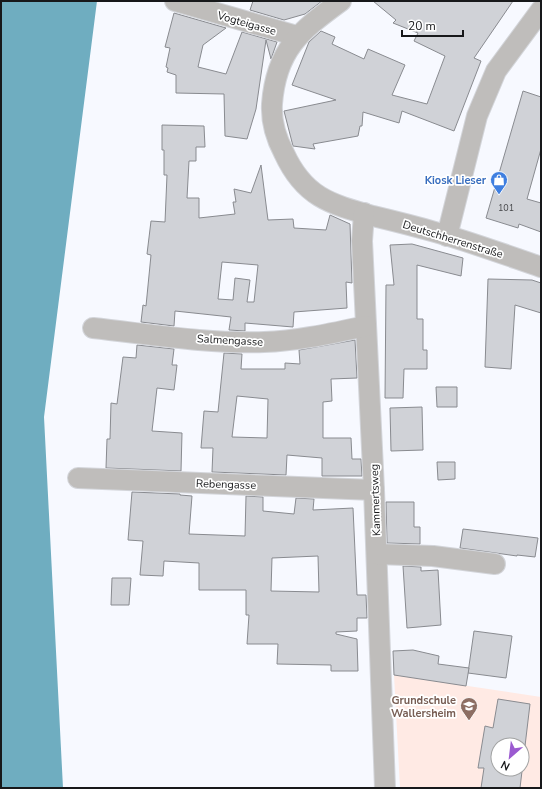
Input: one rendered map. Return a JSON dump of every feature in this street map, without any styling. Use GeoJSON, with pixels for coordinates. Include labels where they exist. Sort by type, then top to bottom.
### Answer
{"type":"FeatureCollection","features":[{"type":"Feature","properties":{"kind":"street","name":"Vogteigasse"},"geometry":{"type":"LineString","coordinates":[[175,1],[296,36]]}},
{"type":"Feature","properties":{"kind":"street","name":"Deutschherrenstraße"},"geometry":{"type":"LineString","coordinates":[[341,1],[312,22],[296,36],[286,52],[276,75],[272,110],[274,127],[288,163],[300,181],[315,194],[334,205],[447,236],[541,267]]}},
{"type":"Feature","properties":{"kind":"street"},"geometry":{"type":"LineString","coordinates":[[447,236],[477,116],[496,71],[541,10]]}},
{"type":"Feature","properties":{"kind":"street","name":"Kammertsweg"},"geometry":{"type":"LineString","coordinates":[[364,213],[362,241],[377,554],[385,788]]}},
{"type":"Feature","properties":{"kind":"street","name":"Salmengasse"},"geometry":{"type":"LineString","coordinates":[[93,328],[226,342],[263,342],[299,339],[366,326]]}},
{"type":"Feature","properties":{"kind":"street","name":"Rebengasse"},"geometry":{"type":"LineString","coordinates":[[78,478],[374,490]]}},
{"type":"Feature","properties":{"kind":"street"},"geometry":{"type":"LineString","coordinates":[[377,554],[433,556],[495,564]]}},
{"type":"Feature","properties":{"kind":"shaded area","name":"Grundschule Wallersheim"},"geometry":{"type":"Polygon","coordinates":[[[394,675],[541,697],[541,788],[400,788],[394,675]]]}},
{"type":"Feature","properties":{"kind":"water"},"geometry":{"type":"Polygon","coordinates":[[[1,1],[97,1],[44,417],[63,788],[1,788],[1,1]]]}},
{"type":"Feature","properties":{"kind":"building"},"geometry":{"type":"Polygon","coordinates":[[[253,1],[322,1],[305,14],[284,20],[250,10],[253,1]]]}},
{"type":"Feature","properties":{"kind":"building"},"geometry":{"type":"Polygon","coordinates":[[[373,1],[513,1],[474,58],[481,61],[454,131],[402,111],[399,123],[363,112],[362,126],[360,126],[358,136],[313,144],[315,149],[293,146],[284,111],[336,100],[292,85],[309,42],[321,31],[335,37],[332,44],[364,59],[368,49],[405,65],[392,95],[427,104],[445,56],[414,41],[418,33],[393,23],[396,20],[373,1]]]}},
{"type":"Feature","properties":{"kind":"building"},"geometry":{"type":"Polygon","coordinates":[[[174,13],[226,28],[203,45],[198,67],[226,74],[242,32],[277,42],[271,59],[266,40],[256,109],[247,139],[225,136],[224,94],[176,93],[176,75],[167,72],[168,68],[166,67],[170,48],[165,47],[174,13]]]}},
{"type":"Feature","properties":{"kind":"building"},"geometry":{"type":"Polygon","coordinates":[[[523,91],[541,97],[541,149],[527,199],[541,203],[541,232],[519,224],[518,228],[486,218],[523,91]]]}},
{"type":"Feature","properties":{"kind":"building"},"geometry":{"type":"Polygon","coordinates":[[[162,125],[204,126],[205,147],[196,147],[196,161],[189,161],[187,198],[199,198],[199,218],[235,214],[233,202],[236,202],[234,189],[251,193],[261,165],[268,220],[293,219],[294,228],[326,230],[330,215],[350,224],[352,283],[346,282],[347,308],[294,312],[293,327],[245,323],[245,331],[229,330],[231,317],[175,311],[174,326],[141,322],[143,305],[146,306],[151,255],[147,254],[151,221],[165,222],[167,175],[164,175],[164,150],[162,150],[162,125]],[[222,262],[218,299],[233,300],[235,278],[250,280],[247,302],[254,302],[258,265],[222,262]]]}},
{"type":"Feature","properties":{"kind":"building"},"geometry":{"type":"Polygon","coordinates":[[[412,244],[463,258],[461,276],[417,265],[417,319],[423,319],[423,350],[427,350],[427,369],[404,369],[403,398],[385,398],[386,285],[394,285],[390,245],[412,244]]]}},
{"type":"Feature","properties":{"kind":"building"},"geometry":{"type":"Polygon","coordinates":[[[488,279],[532,280],[541,283],[541,313],[515,305],[511,369],[485,367],[488,279]]]}},
{"type":"Feature","properties":{"kind":"building"},"geometry":{"type":"Polygon","coordinates":[[[355,340],[357,378],[331,379],[332,401],[323,402],[323,438],[351,438],[352,459],[361,459],[362,476],[322,476],[322,458],[287,455],[286,475],[212,472],[213,448],[201,448],[204,411],[218,412],[224,353],[242,354],[241,369],[285,369],[285,363],[300,364],[299,350],[355,340]],[[237,396],[232,437],[267,438],[268,399],[237,396]]]}},
{"type":"Feature","properties":{"kind":"building"},"geometry":{"type":"Polygon","coordinates":[[[137,345],[174,349],[172,365],[177,365],[174,390],[157,388],[152,431],[182,433],[181,471],[106,468],[107,439],[110,439],[111,403],[117,404],[123,357],[136,358],[137,345]]]}},
{"type":"Feature","properties":{"kind":"building"},"geometry":{"type":"Polygon","coordinates":[[[436,387],[457,387],[457,407],[437,407],[436,387]]]}},
{"type":"Feature","properties":{"kind":"building"},"geometry":{"type":"Polygon","coordinates":[[[422,407],[423,450],[391,451],[390,408],[422,407]]]}},
{"type":"Feature","properties":{"kind":"building"},"geometry":{"type":"Polygon","coordinates":[[[437,462],[455,462],[455,479],[438,480],[437,462]]]}},
{"type":"Feature","properties":{"kind":"building"},"geometry":{"type":"Polygon","coordinates":[[[132,492],[192,496],[189,534],[245,536],[246,496],[263,497],[263,511],[294,514],[296,498],[314,499],[313,510],[353,508],[357,595],[366,595],[367,618],[357,618],[357,631],[336,632],[336,634],[357,639],[358,671],[331,671],[331,665],[277,664],[278,644],[247,644],[249,615],[246,615],[246,590],[199,590],[199,563],[164,561],[163,576],[140,575],[143,541],[128,540],[132,492]],[[318,556],[272,558],[271,591],[319,592],[318,556]]]}},
{"type":"Feature","properties":{"kind":"building"},"geometry":{"type":"Polygon","coordinates":[[[386,502],[414,502],[414,527],[420,527],[420,544],[387,543],[386,502]]]}},
{"type":"Feature","properties":{"kind":"building"},"geometry":{"type":"Polygon","coordinates":[[[463,529],[538,538],[535,557],[460,548],[463,529]]]}},
{"type":"Feature","properties":{"kind":"building"},"geometry":{"type":"Polygon","coordinates":[[[403,566],[421,567],[421,571],[438,570],[441,625],[407,628],[403,566]]]}},
{"type":"Feature","properties":{"kind":"building"},"geometry":{"type":"Polygon","coordinates":[[[112,578],[131,578],[129,605],[111,605],[112,578]]]}},
{"type":"Feature","properties":{"kind":"building"},"geometry":{"type":"Polygon","coordinates":[[[474,631],[512,636],[506,678],[468,673],[474,631]]]}},
{"type":"Feature","properties":{"kind":"building"},"geometry":{"type":"Polygon","coordinates":[[[413,650],[439,656],[438,664],[469,668],[466,686],[394,675],[393,651],[413,650]]]}},
{"type":"Feature","properties":{"kind":"building"},"geometry":{"type":"Polygon","coordinates":[[[498,699],[530,704],[526,737],[490,737],[490,777],[521,777],[520,788],[481,788],[484,768],[478,768],[485,726],[493,728],[498,699]]]}},
{"type":"Feature","properties":{"kind":"place","name":"Kiosk Lieser"},"geometry":{"type":"Point","coordinates":[499,195]}},
{"type":"Feature","properties":{"kind":"place","name":"Grundschule Wallersheim"},"geometry":{"type":"Point","coordinates":[469,721]}}]}
